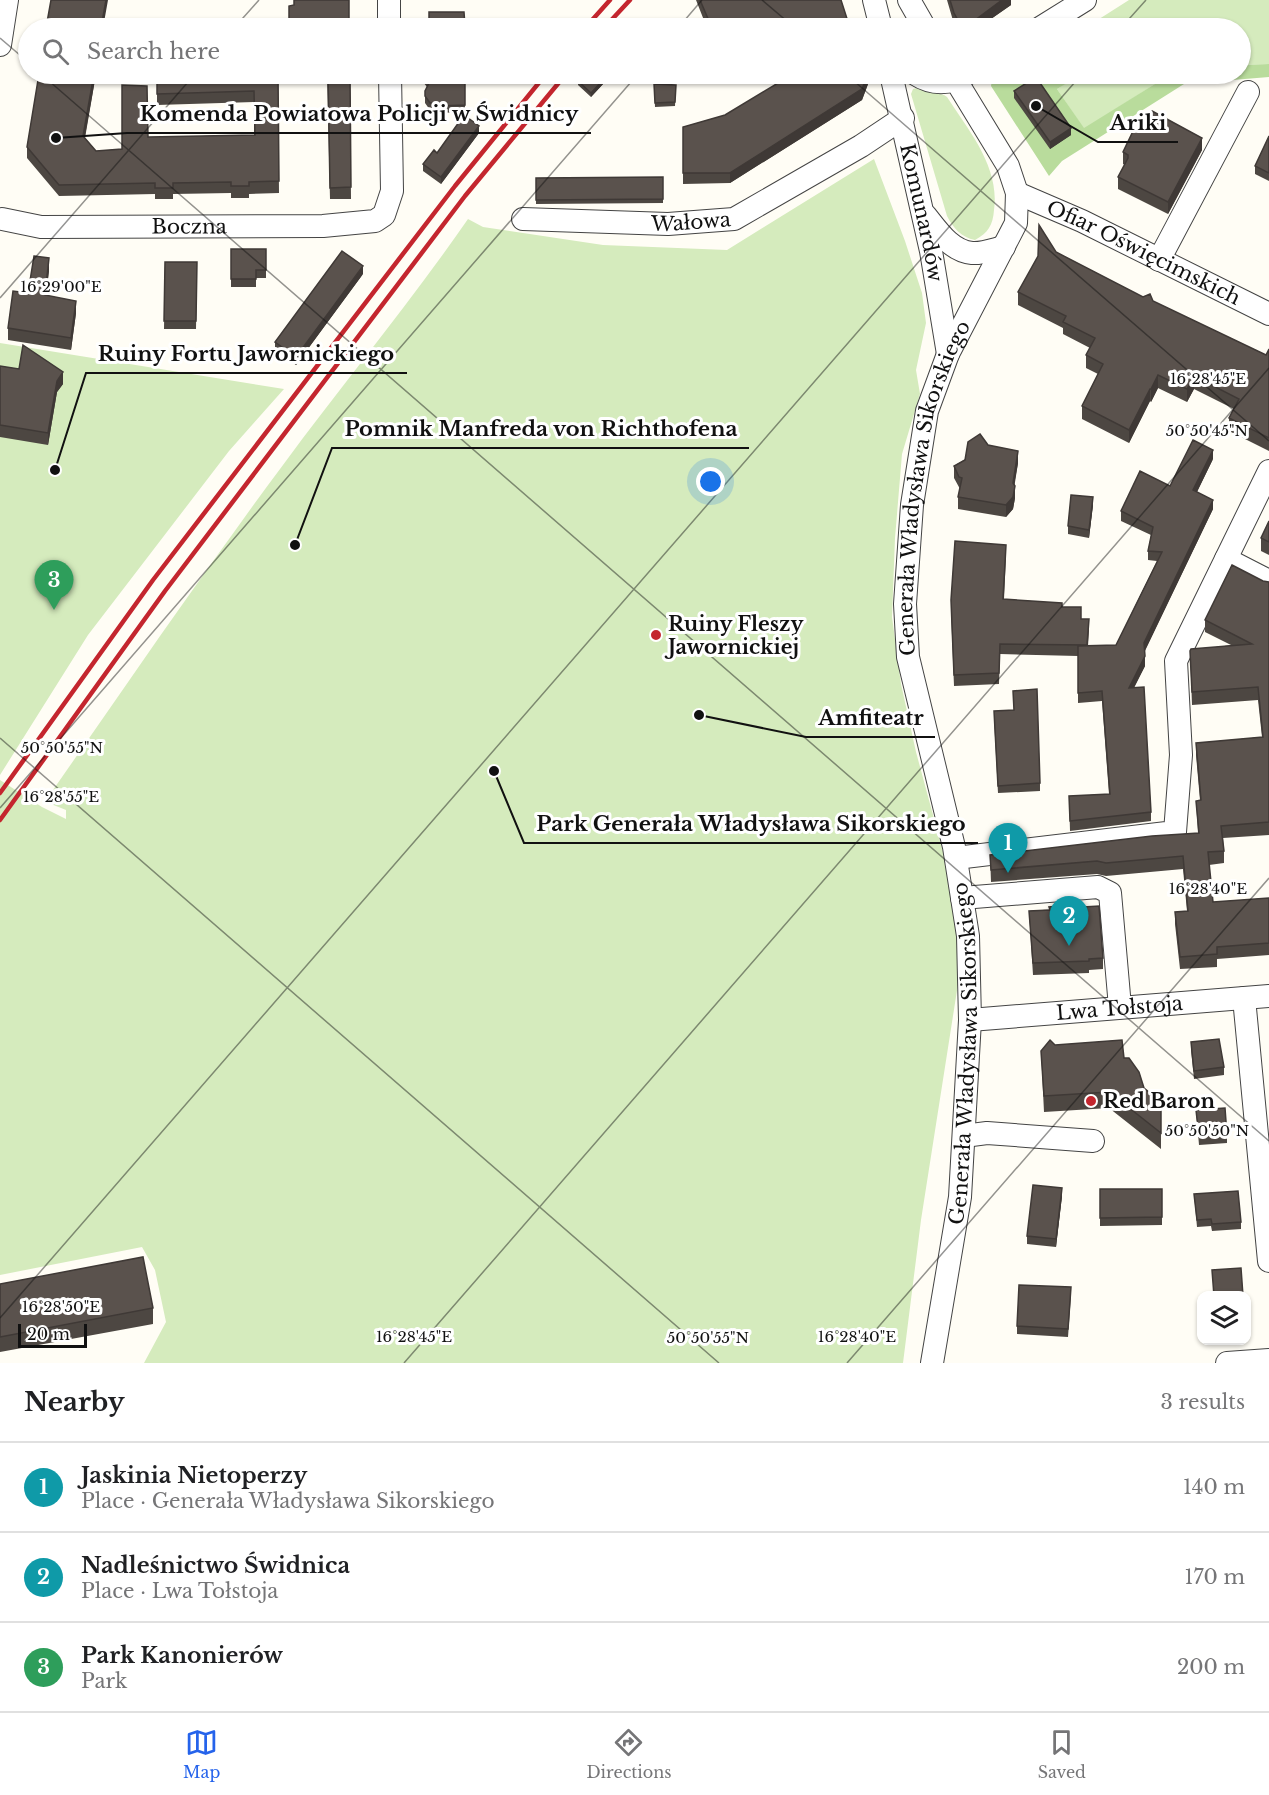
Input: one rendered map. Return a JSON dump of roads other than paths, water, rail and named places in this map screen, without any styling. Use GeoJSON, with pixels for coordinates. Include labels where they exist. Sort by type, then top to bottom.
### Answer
{"type":"FeatureCollection","features":[{"type":"Feature","properties":{"kind":"street"},"geometry":{"type":"LineString","coordinates":[[0,45],[7,0]]}},
{"type":"Feature","properties":{"kind":"street"},"geometry":{"type":"LineString","coordinates":[[389,0],[389,18]]}},
{"type":"Feature","properties":{"kind":"street"},"geometry":{"type":"LineString","coordinates":[[874,0],[878,18]]}},
{"type":"Feature","properties":{"kind":"street"},"geometry":{"type":"LineString","coordinates":[[909,0],[919,18]]}},
{"type":"Feature","properties":{"kind":"street"},"geometry":{"type":"LineString","coordinates":[[1056,18],[1085,0]]}},
{"type":"Feature","properties":{"kind":"street","name":"Boczna"},"geometry":{"type":"LineString","coordinates":[[0,217],[41,227],[323,226],[375,221],[384,215],[392,191],[390,84]]}},
{"type":"Feature","properties":{"kind":"street","name":"Komunardów"},"geometry":{"type":"LineString","coordinates":[[894,84],[923,212],[948,354]]}},
{"type":"Feature","properties":{"kind":"street"},"geometry":{"type":"LineString","coordinates":[[963,84],[1008,166],[1017,193]]}},
{"type":"Feature","properties":{"kind":"street"},"geometry":{"type":"LineString","coordinates":[[1159,260],[1248,92]]}},
{"type":"Feature","properties":{"kind":"street","name":"Wałowa"},"geometry":{"type":"LineString","coordinates":[[523,219],[668,225],[734,219],[861,146],[903,118]]}},
{"type":"Feature","properties":{"kind":"street","name":"Generała Władysława Sikorskiego"},"geometry":{"type":"LineString","coordinates":[[932,1363],[960,1197],[970,1020],[968,936],[956,858],[908,657],[905,604],[912,505],[927,411],[948,354],[1016,223],[1017,193]]}},
{"type":"Feature","properties":{"kind":"street","name":"Ofiar Oświęcimskich"},"geometry":{"type":"LineString","coordinates":[[1017,193],[1046,204],[1269,314]]}},
{"type":"Feature","properties":{"kind":"street"},"geometry":{"type":"LineString","coordinates":[[923,212],[945,239],[958,250],[973,254],[1004,247]]}},
{"type":"Feature","properties":{"kind":"street"},"geometry":{"type":"LineString","coordinates":[[956,858],[1175,832],[1181,755],[1176,661],[1269,471]]}},
{"type":"Feature","properties":{"kind":"street"},"geometry":{"type":"LineString","coordinates":[[1226,559],[1269,581]]}},
{"type":"Feature","properties":{"kind":"street"},"geometry":{"type":"LineString","coordinates":[[962,898],[1098,886],[1110,893],[1120,1007]]}},
{"type":"Feature","properties":{"kind":"street","name":"Lwa Tołstoja"},"geometry":{"type":"LineString","coordinates":[[970,1020],[1269,996]]}},
{"type":"Feature","properties":{"kind":"street"},"geometry":{"type":"LineString","coordinates":[[1244,998],[1269,1261]]}},
{"type":"Feature","properties":{"kind":"street"},"geometry":{"type":"LineString","coordinates":[[964,1136],[987,1133],[1093,1141]]}},
{"type":"Feature","properties":{"kind":"street"},"geometry":{"type":"LineString","coordinates":[[1227,1363],[1269,1360]]}},
{"type":"Feature","properties":{"kind":"railway"},"geometry":{"type":"LineString","coordinates":[[594,18],[610,0]]}},
{"type":"Feature","properties":{"kind":"railway"},"geometry":{"type":"LineString","coordinates":[[613,18],[630,0]]}},
{"type":"Feature","properties":{"kind":"railway"},"geometry":{"type":"LineString","coordinates":[[0,793],[153,580],[455,186],[538,84]]}},
{"type":"Feature","properties":{"kind":"railway"},"geometry":{"type":"LineString","coordinates":[[0,820],[165,591],[465,196],[558,84]]}},
{"type":"Feature","properties":{"kind":"place","name":"Ariki"},"geometry":{"type":"Point","coordinates":[1036,106]}},
{"type":"Feature","properties":{"kind":"place","name":"Komenda Powiatowa Policji w Świdnicy"},"geometry":{"type":"Point","coordinates":[56,138]}},
{"type":"Feature","properties":{"kind":"place","name":"Ruiny Fortu Jawornickiego"},"geometry":{"type":"Point","coordinates":[55,470]}},
{"type":"Feature","properties":{"kind":"place","name":"Pomnik Manfreda von Richthofena"},"geometry":{"type":"Point","coordinates":[295,545]}},
{"type":"Feature","properties":{"kind":"place","name":"Park Kanonierów"},"geometry":{"type":"Point","coordinates":[54,610]}},
{"type":"Feature","properties":{"kind":"place","name":"Ruiny Fleszy Jawornickiej"},"geometry":{"type":"Point","coordinates":[656,635]}},
{"type":"Feature","properties":{"kind":"place","name":"Amfiteatr"},"geometry":{"type":"Point","coordinates":[699,715]}},
{"type":"Feature","properties":{"kind":"place","name":"Park Generała Władysława Sikorskiego"},"geometry":{"type":"Point","coordinates":[494,771]}},
{"type":"Feature","properties":{"kind":"place","name":"Jaskinia Nietoperzy"},"geometry":{"type":"Point","coordinates":[1008,873]}},
{"type":"Feature","properties":{"kind":"place","name":"Nadleśnictwo Świdnica"},"geometry":{"type":"Point","coordinates":[1069,946]}},
{"type":"Feature","properties":{"kind":"place","name":"Red Baron"},"geometry":{"type":"Point","coordinates":[1091,1101]}}]}
